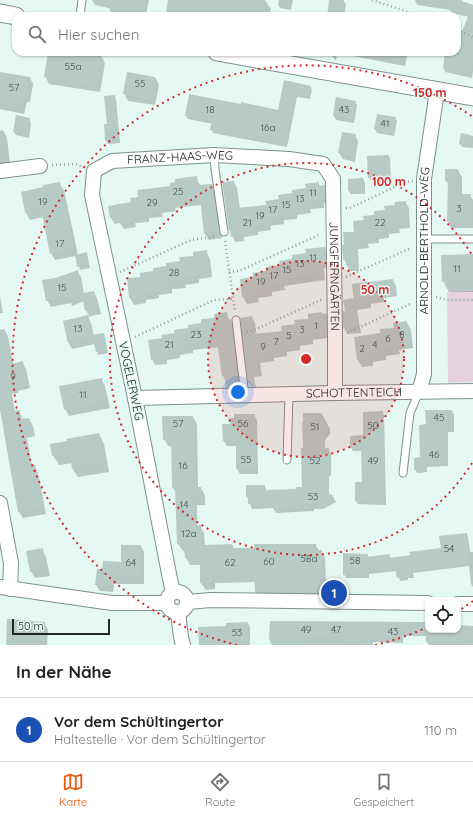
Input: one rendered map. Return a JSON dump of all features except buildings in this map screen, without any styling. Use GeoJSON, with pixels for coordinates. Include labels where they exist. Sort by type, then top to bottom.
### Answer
{"type":"FeatureCollection","features":[{"type":"Feature","properties":{"kind":"street"},"geometry":{"type":"LineString","coordinates":[[0,14],[12,16]]}},
{"type":"Feature","properties":{"kind":"street"},"geometry":{"type":"LineString","coordinates":[[240,56],[473,97]]}},
{"type":"Feature","properties":{"kind":"street","name":"ARNOLD-BERTHOLD-WEG"},"geometry":{"type":"LineString","coordinates":[[420,392],[424,374],[424,179],[437,90]]}},
{"type":"Feature","properties":{"kind":"street","name":"FRANZ-HAAS-WEG"},"geometry":{"type":"LineString","coordinates":[[94,171],[112,161],[214,155],[289,159],[323,164]]}},
{"type":"Feature","properties":{"kind":"street","name":"JUNGFERNGÄRTEN"},"geometry":{"type":"LineString","coordinates":[[323,164],[333,179],[335,393]]}},
{"type":"Feature","properties":{"kind":"street"},"geometry":{"type":"LineString","coordinates":[[0,171],[40,166]]}},
{"type":"Feature","properties":{"kind":"street","name":"VOGELERWEG"},"geometry":{"type":"LineString","coordinates":[[94,171],[92,195],[135,398],[170,579],[170,597]]}},
{"type":"Feature","properties":{"kind":"street","name":"SCHOTTENTEICH"},"geometry":{"type":"LineString","coordinates":[[135,398],[473,391]]}},
{"type":"Feature","properties":{"kind":"street"},"geometry":{"type":"LineString","coordinates":[[0,503],[11,563],[5,588],[112,603],[170,597],[180,591],[186,595],[188,602],[185,609],[178,613],[171,611],[170,597]]}},
{"type":"Feature","properties":{"kind":"street"},"geometry":{"type":"LineString","coordinates":[[188,602],[219,600],[425,603]]}},
{"type":"Feature","properties":{"kind":"street"},"geometry":{"type":"LineString","coordinates":[[461,604],[473,604]]}},
{"type":"Feature","properties":{"kind":"street"},"geometry":{"type":"LineString","coordinates":[[178,613],[183,645]]}},
{"type":"Feature","properties":{"kind":"lane"},"geometry":{"type":"LineString","coordinates":[[80,12],[82,0]]}},
{"type":"Feature","properties":{"kind":"lane"},"geometry":{"type":"LineString","coordinates":[[214,155],[224,232]]}},
{"type":"Feature","properties":{"kind":"lane"},"geometry":{"type":"LineString","coordinates":[[423,242],[473,239]]}},
{"type":"Feature","properties":{"kind":"lane"},"geometry":{"type":"LineString","coordinates":[[236,320],[245,396]]}},
{"type":"Feature","properties":{"kind":"lane","name":"SCHOTTENTEICH"},"geometry":{"type":"LineString","coordinates":[[403,473],[410,412],[420,392]]}},
{"type":"Feature","properties":{"kind":"lane","name":"SCHOTTENTEICH"},"geometry":{"type":"LineString","coordinates":[[287,460],[289,395]]}},
{"type":"Feature","properties":{"kind":"path"},"geometry":{"type":"LineString","coordinates":[[372,0],[408,12]]}},
{"type":"Feature","properties":{"kind":"path"},"geometry":{"type":"LineString","coordinates":[[461,32],[473,37]]}},
{"type":"Feature","properties":{"kind":"path"},"geometry":{"type":"LineString","coordinates":[[40,166],[75,164],[94,171]]}},
{"type":"Feature","properties":{"kind":"path"},"geometry":{"type":"LineString","coordinates":[[333,208],[350,208],[405,182],[424,179]]}},
{"type":"Feature","properties":{"kind":"path"},"geometry":{"type":"LineString","coordinates":[[109,275],[121,272],[191,240],[217,236],[224,232],[236,320]]}},
{"type":"Feature","properties":{"kind":"path"},"geometry":{"type":"LineString","coordinates":[[229,272],[239,270],[318,235],[333,232]]}},
{"type":"Feature","properties":{"kind":"path"},"geometry":{"type":"LineString","coordinates":[[334,278],[344,278],[423,242]]}},
{"type":"Feature","properties":{"kind":"path"},"geometry":{"type":"LineString","coordinates":[[238,334],[252,331],[327,297],[335,296]]}},
{"type":"Feature","properties":{"kind":"path"},"geometry":{"type":"LineString","coordinates":[[335,336],[344,335],[424,298],[473,300]]}},
{"type":"Feature","properties":{"kind":"path"},"geometry":{"type":"LineString","coordinates":[[123,340],[132,338],[214,300],[233,299]]}},
{"type":"Feature","properties":{"kind":"shaded area"},"geometry":{"type":"Polygon","coordinates":[[[473,291],[473,382],[448,383],[447,292],[473,291]]]}},
{"type":"Feature","properties":{"kind":"place","name":"Vor dem Schültingertor"},"geometry":{"type":"Point","coordinates":[334,593]}}]}
